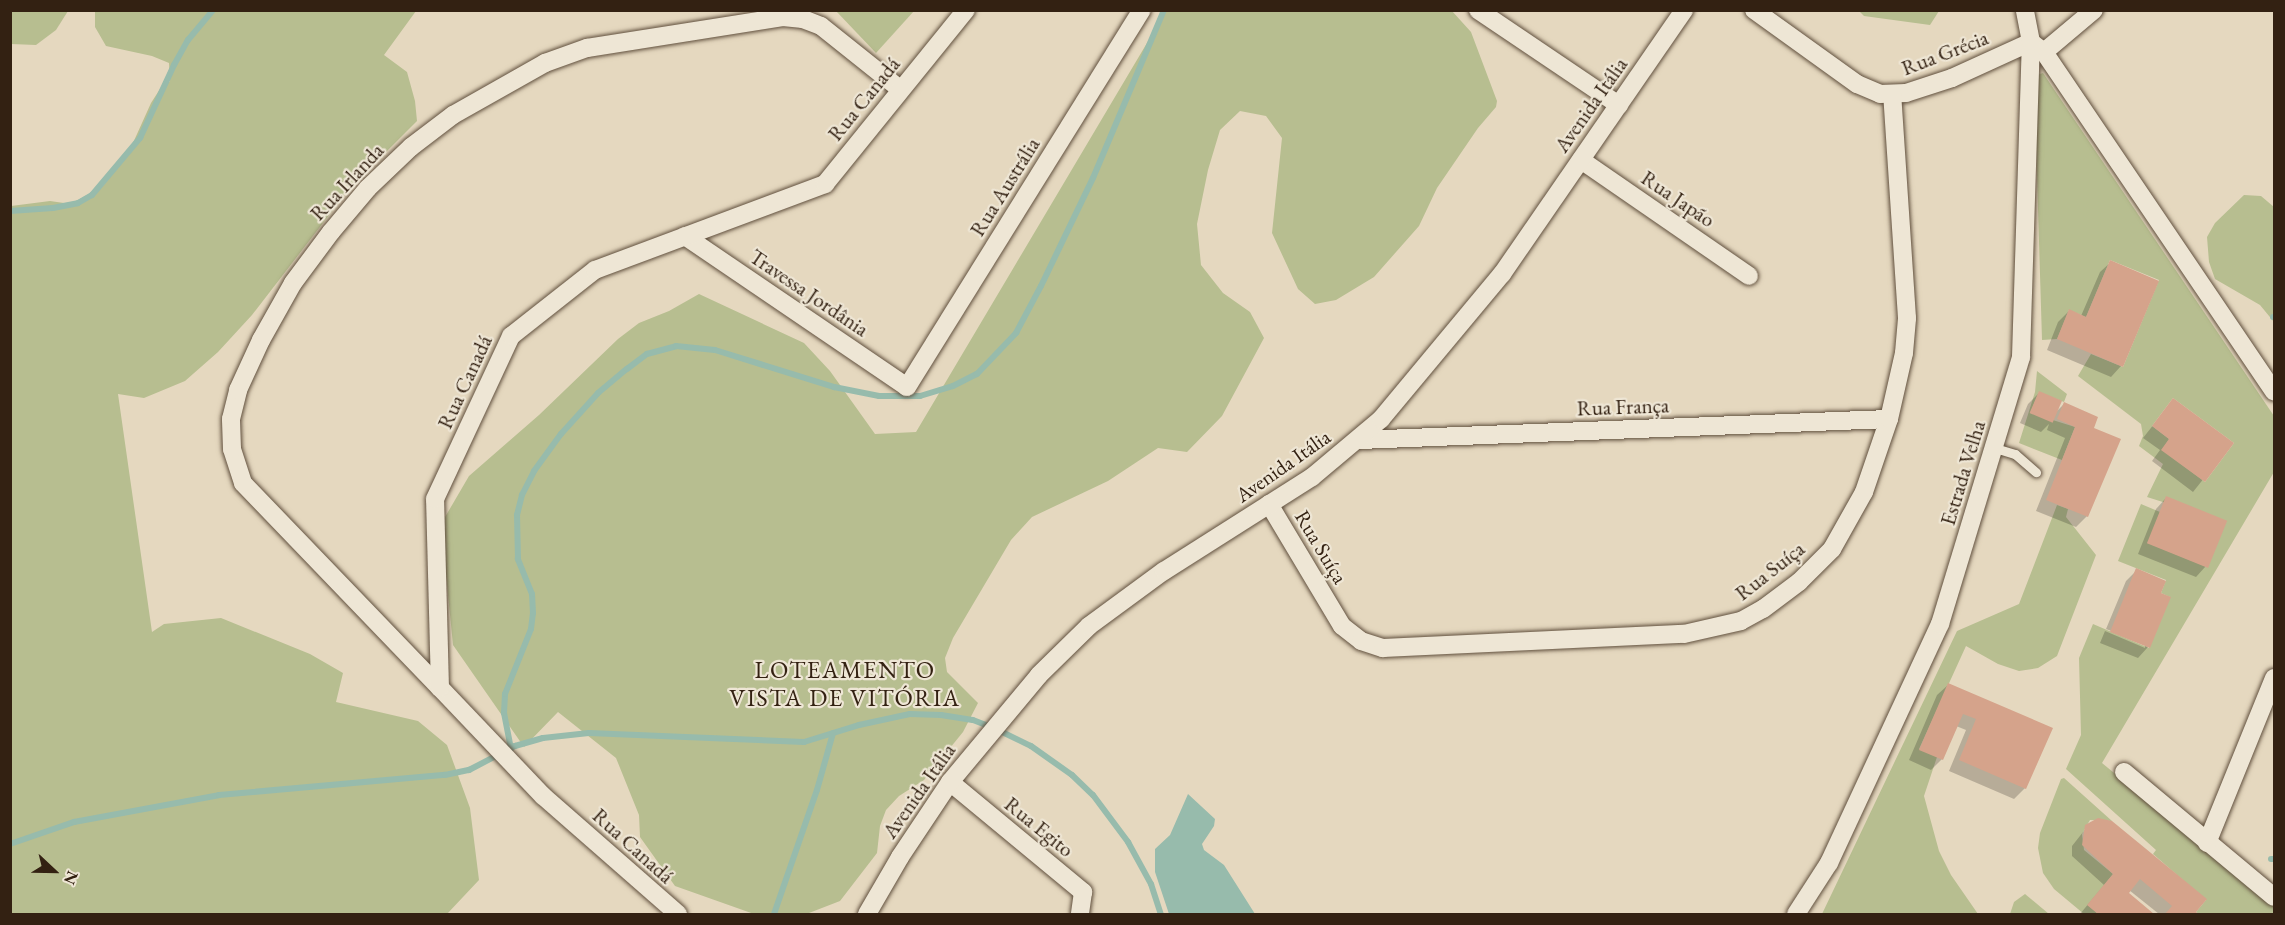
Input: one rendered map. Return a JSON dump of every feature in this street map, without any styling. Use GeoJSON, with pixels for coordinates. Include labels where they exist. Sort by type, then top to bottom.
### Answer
{"type":"FeatureCollection","features":[{"type":"Feature","properties":{"kind":"street","name":"Rua Canadá"},"geometry":{"type":"LineString","coordinates":[[678,915],[543,796],[440,688],[435,499],[511,336],[595,270],[825,184],[966,10]]}},
{"type":"Feature","properties":{"kind":"street","name":"Rua Austrália"},"geometry":{"type":"LineString","coordinates":[[907,387],[1142,10]]}},
{"type":"Feature","properties":{"kind":"street"},"geometry":{"type":"LineString","coordinates":[[1478,10],[1619,105]]}},
{"type":"Feature","properties":{"kind":"street","name":"Avenida Itália"},"geometry":{"type":"LineString","coordinates":[[867,915],[900,857],[950,782],[1039,675],[1089,626],[1164,571],[1312,477],[1359,440],[1381,419],[1502,273],[1684,10]]}},
{"type":"Feature","properties":{"kind":"street","name":"Rua Grécia"},"geometry":{"type":"LineString","coordinates":[[1754,10],[1867,90],[1892,95],[1906,93],[1952,78],[2037,47],[2094,10]]}},
{"type":"Feature","properties":{"kind":"street","name":"Estrada Velha"},"geometry":{"type":"LineString","coordinates":[[1796,915],[1829,863],[1940,624],[2021,357],[2037,47],[2025,10]]}},
{"type":"Feature","properties":{"kind":"street","name":"Rua Irlanda"},"geometry":{"type":"LineString","coordinates":[[440,688],[243,483],[232,449],[231,419],[238,390],[261,340],[292,283],[331,232],[368,188],[411,147],[453,115],[545,63],[587,48],[783,17],[802,19],[821,26],[900,89]]}},
{"type":"Feature","properties":{"kind":"street"},"geometry":{"type":"LineString","coordinates":[[2037,47],[2274,392]]}},
{"type":"Feature","properties":{"kind":"street","name":"Rua Suíça"},"geometry":{"type":"LineString","coordinates":[[1269,504],[1342,626],[1361,641],[1372,645],[1395,649],[1684,634],[1741,621],[1799,582],[1832,549],[1850,520],[1877,461],[1904,353],[1907,318],[1892,95]]}},
{"type":"Feature","properties":{"kind":"street","name":"Rua Japão"},"geometry":{"type":"LineString","coordinates":[[1581,160],[1749,276]]}},
{"type":"Feature","properties":{"kind":"street","name":"Travessa Jordânia"},"geometry":{"type":"LineString","coordinates":[[685,236],[907,387]]}},
{"type":"Feature","properties":{"kind":"street","name":"Rua França"},"geometry":{"type":"LineString","coordinates":[[1359,440],[1889,419]]}},
{"type":"Feature","properties":{"kind":"street"},"geometry":{"type":"LineString","coordinates":[[2207,843],[2274,678]]}},
{"type":"Feature","properties":{"kind":"street"},"geometry":{"type":"LineString","coordinates":[[2124,772],[2207,843],[2273,890]]}},
{"type":"Feature","properties":{"kind":"street","name":"Rua Egito"},"geometry":{"type":"LineString","coordinates":[[950,782],[1083,892],[1080,915]]}},
{"type":"Feature","properties":{"kind":"lane"},"geometry":{"type":"LineString","coordinates":[[1995,448],[2015,454],[2036,472]]}},
{"type":"Feature","properties":{"kind":"shaded area"},"geometry":{"type":"Polygon","coordinates":[[[10,11],[68,11],[56,30],[36,45],[11,44],[10,11]]]}},
{"type":"Feature","properties":{"kind":"shaded area"},"geometry":{"type":"Polygon","coordinates":[[[95,11],[416,11],[384,55],[407,72],[415,101],[417,121],[350,188],[252,315],[218,352],[185,381],[144,398],[118,394],[152,632],[164,624],[221,618],[310,654],[343,673],[336,702],[418,721],[447,745],[470,808],[479,880],[447,914],[11,914],[11,206],[50,201],[71,204],[103,186],[128,154],[151,103],[160,89],[170,81],[169,63],[152,56],[106,46],[95,27],[95,11]]]}},
{"type":"Feature","properties":{"kind":"shaded area"},"geometry":{"type":"Polygon","coordinates":[[[836,11],[914,11],[876,53],[836,11]]]}},
{"type":"Feature","properties":{"kind":"shaded area"},"geometry":{"type":"Polygon","coordinates":[[[1166,11],[1452,11],[1471,32],[1497,101],[1496,107],[1478,128],[1437,188],[1419,226],[1374,277],[1336,300],[1315,304],[1298,289],[1272,233],[1282,138],[1266,116],[1240,111],[1220,130],[1208,170],[1197,224],[1201,265],[1223,293],[1250,312],[1264,338],[1222,416],[1187,452],[1158,448],[1108,481],[1032,517],[1011,540],[953,638],[945,658],[947,672],[978,703],[963,732],[924,780],[899,796],[886,810],[880,826],[877,853],[840,901],[809,913],[754,914],[675,886],[640,837],[639,815],[616,758],[558,712],[524,747],[453,645],[441,524],[469,476],[539,415],[618,339],[639,323],[669,311],[699,294],[804,343],[830,371],[875,434],[916,432],[1166,11]]]}},
{"type":"Feature","properties":{"kind":"shaded area"},"geometry":{"type":"Polygon","coordinates":[[[1859,11],[1939,11],[1930,25],[1864,16],[1859,11]]]}},
{"type":"Feature","properties":{"kind":"shaded area"},"geometry":{"type":"Polygon","coordinates":[[[2043,73],[2274,416],[2274,472],[2102,763],[2274,905],[2274,914],[2199,914],[2196,912],[2206,900],[2153,854],[2156,850],[2066,769],[2081,735],[2079,658],[2093,624],[2149,648],[2170,597],[2161,593],[2166,580],[2118,561],[2141,504],[2160,512],[2148,543],[2207,567],[2226,522],[2147,497],[2163,464],[2139,446],[2143,436],[2141,424],[2078,376],[2091,354],[2123,367],[2159,280],[2110,260],[2086,317],[2069,310],[2057,339],[2042,340],[2034,76],[2043,73]],[[2173,398],[2152,426],[2169,439],[2162,450],[2205,482],[2234,443],[2173,398]]]}},
{"type":"Feature","properties":{"kind":"shaded area"},"geometry":{"type":"Polygon","coordinates":[[[2244,195],[2261,196],[2274,207],[2274,322],[2260,305],[2215,279],[2209,262],[2207,237],[2215,223],[2244,195]]]}},
{"type":"Feature","properties":{"kind":"shaded area"},"geometry":{"type":"Polygon","coordinates":[[[2037,371],[2067,394],[2064,402],[2039,392],[2030,413],[2075,427],[2062,460],[2019,443],[2035,392],[2037,371]]]}},
{"type":"Feature","properties":{"kind":"shaded area"},"geometry":{"type":"Polygon","coordinates":[[[2057,505],[2068,509],[2066,517],[2096,555],[2057,656],[2038,668],[2019,671],[1998,664],[1966,646],[1919,749],[1937,757],[1924,796],[1939,851],[1951,875],[1978,914],[1822,914],[1957,631],[2019,604],[2057,505]]]}},
{"type":"Feature","properties":{"kind":"shaded area"},"geometry":{"type":"Polygon","coordinates":[[[2064,778],[2112,821],[2090,820],[2082,834],[2084,850],[2113,874],[2088,905],[2098,914],[2084,914],[2054,889],[2043,873],[2038,848],[2040,833],[2061,779],[2064,778]]]}},
{"type":"Feature","properties":{"kind":"shaded area"},"geometry":{"type":"Polygon","coordinates":[[[1188,794],[1215,819],[1214,826],[1202,844],[1204,850],[1224,865],[1255,914],[1169,914],[1155,872],[1155,849],[1170,835],[1188,794]]]}},
{"type":"Feature","properties":{"kind":"shaded area"},"geometry":{"type":"Polygon","coordinates":[[[2025,894],[2049,914],[2010,914],[2014,902],[2025,894]]]}},
{"type":"Feature","properties":{"kind":"building"},"geometry":{"type":"Polygon","coordinates":[[[2110,260],[2159,281],[2123,367],[2057,339],[2069,309],[2086,317],[2110,260]]]}},
{"type":"Feature","properties":{"kind":"building"},"geometry":{"type":"Polygon","coordinates":[[[2039,391],[2062,401],[2053,423],[2030,413],[2039,391]]]}},
{"type":"Feature","properties":{"kind":"building"},"geometry":{"type":"Polygon","coordinates":[[[2173,398],[2234,443],[2205,482],[2161,450],[2169,439],[2152,426],[2173,398]]]}},
{"type":"Feature","properties":{"kind":"building"},"geometry":{"type":"Polygon","coordinates":[[[2064,402],[2098,417],[2094,428],[2121,439],[2088,517],[2046,500],[2075,427],[2057,419],[2064,402]]]}},
{"type":"Feature","properties":{"kind":"building"},"geometry":{"type":"Polygon","coordinates":[[[2166,496],[2227,521],[2208,568],[2147,543],[2166,496]]]}},
{"type":"Feature","properties":{"kind":"building"},"geometry":{"type":"Polygon","coordinates":[[[2136,568],[2166,581],[2161,593],[2171,597],[2150,648],[2110,632],[2136,568]]]}},
{"type":"Feature","properties":{"kind":"building"},"geometry":{"type":"Polygon","coordinates":[[[1948,683],[2053,728],[2026,789],[1959,760],[1976,719],[1963,714],[1943,760],[1919,750],[1948,683]]]}},
{"type":"Feature","properties":{"kind":"building"},"geometry":{"type":"Polygon","coordinates":[[[2098,818],[2112,821],[2207,899],[2196,912],[2199,914],[2165,914],[2172,906],[2140,879],[2129,893],[2154,914],[2098,914],[2087,905],[2113,874],[2082,845],[2085,825],[2098,818]]]}},
{"type":"Feature","properties":{"kind":"waterway"},"geometry":{"type":"LineString","coordinates":[[10,211],[53,208],[78,203],[92,195],[140,138],[188,40],[213,10]]}},
{"type":"Feature","properties":{"kind":"waterway"},"geometry":{"type":"LineString","coordinates":[[511,749],[504,713],[505,694],[531,629],[533,613],[532,594],[518,559],[517,515],[522,495],[534,471],[561,434],[598,393],[627,369],[647,354],[676,346],[715,350],[834,387],[879,396],[920,396],[953,386],[977,374],[1016,333],[1041,286],[1093,178],[1164,10]]}},
{"type":"Feature","properties":{"kind":"waterway"},"geometry":{"type":"LineString","coordinates":[[10,844],[74,822],[219,795],[445,775],[469,770],[515,746],[543,738],[589,733],[804,742],[859,725],[910,714],[941,715],[973,720],[996,729],[1031,746],[1072,775],[1093,795],[1128,842],[1151,884],[1161,914]]}},
{"type":"Feature","properties":{"kind":"waterway"},"geometry":{"type":"LineString","coordinates":[[774,914],[817,790],[833,733]]}},
{"type":"Feature","properties":{"kind":"district","name":"LOTEAMENTO VISTA DE VITÓRIA"},"geometry":{"type":"Point","coordinates":[845,684]}}]}
